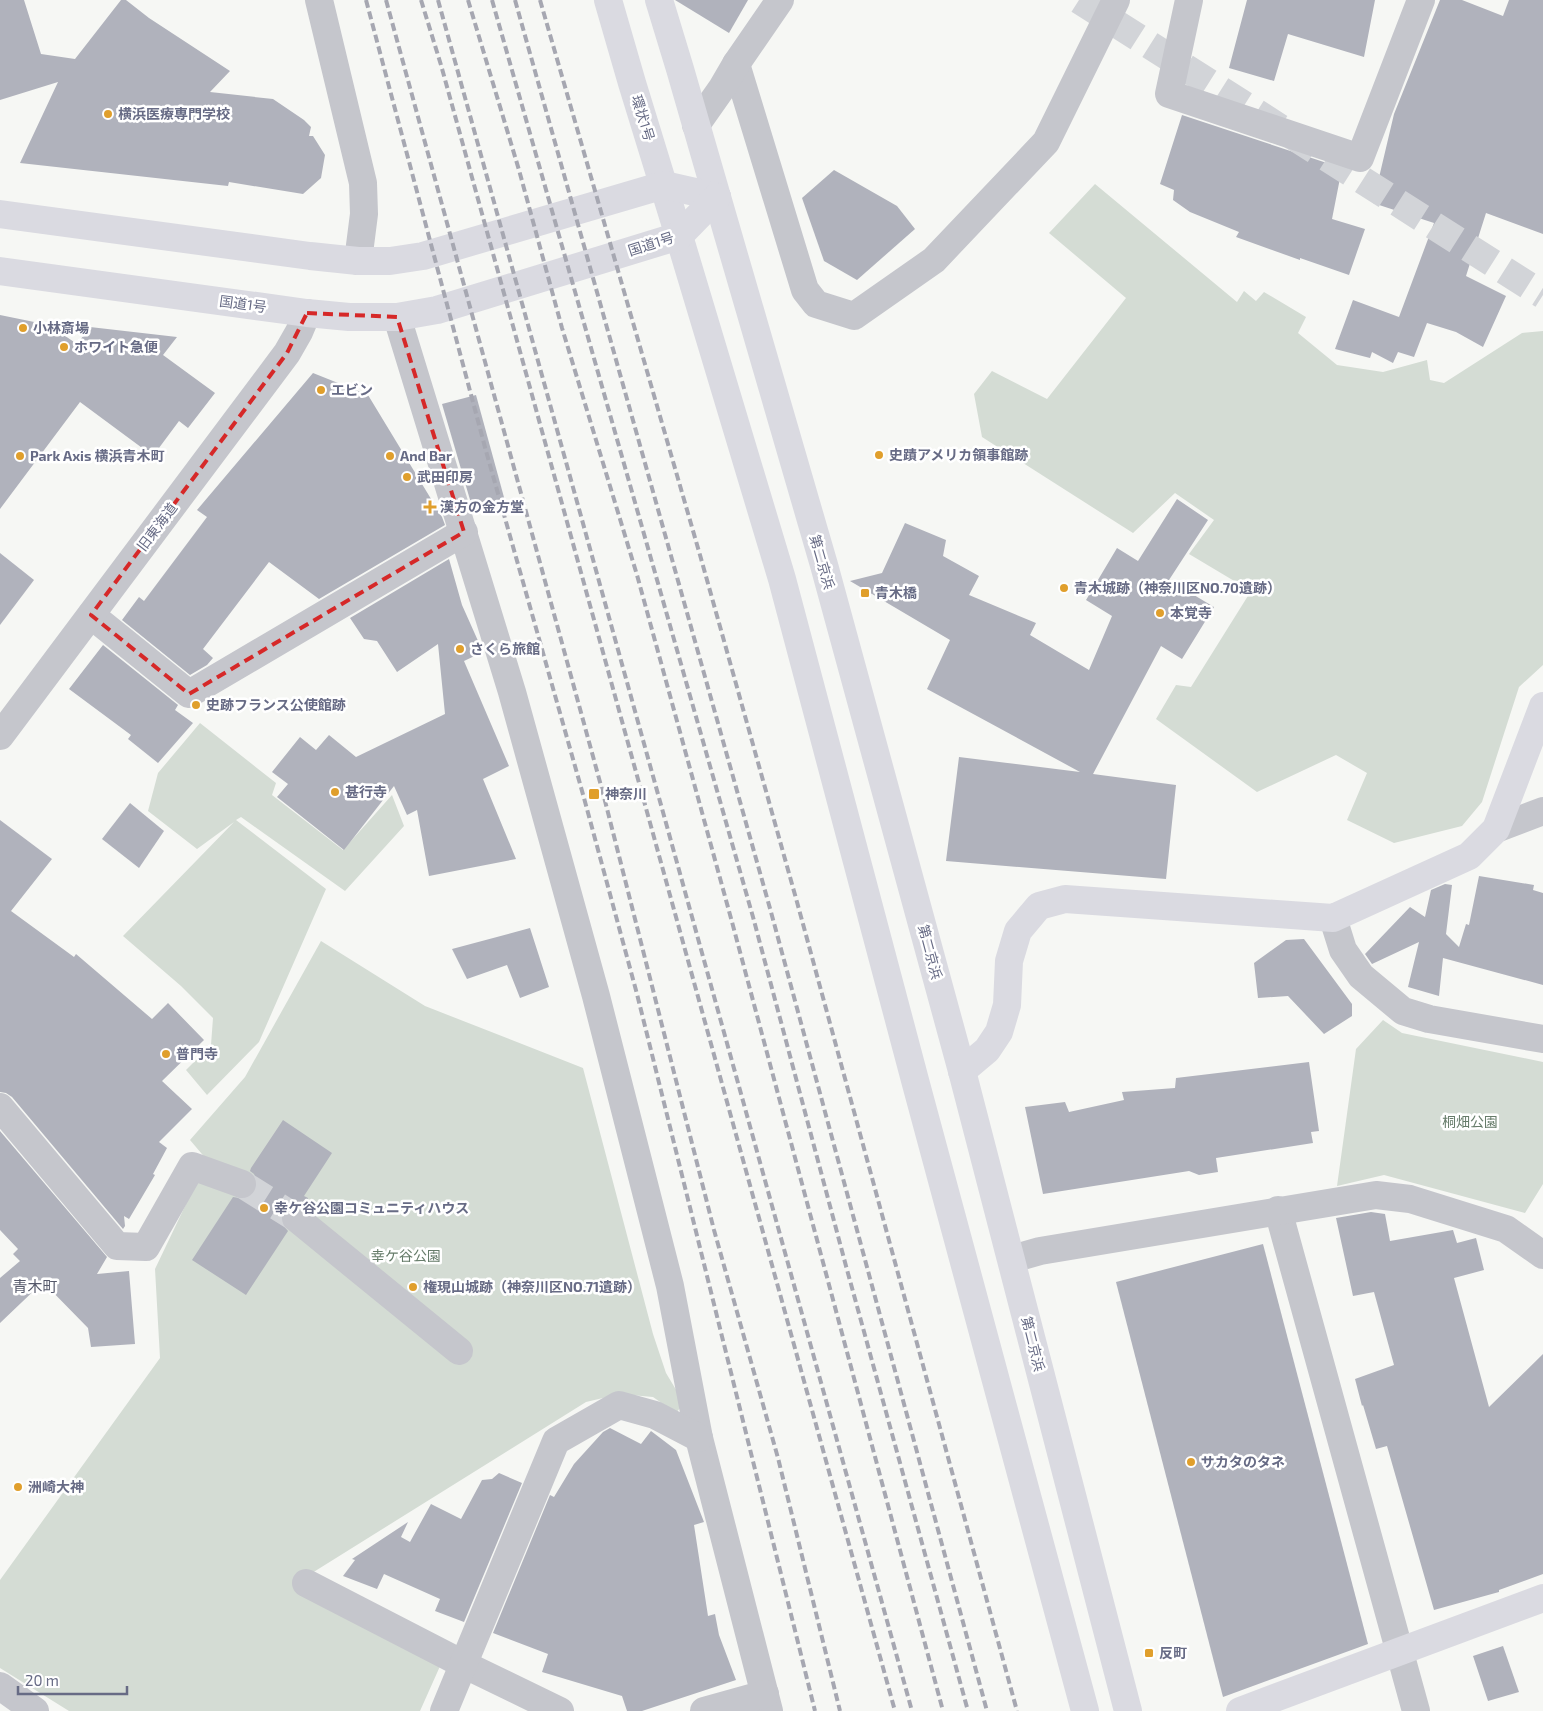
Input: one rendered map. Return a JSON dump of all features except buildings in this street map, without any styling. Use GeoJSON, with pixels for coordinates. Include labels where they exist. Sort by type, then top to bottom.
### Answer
{"type":"FeatureCollection","features":[{"type":"Feature","properties":{"kind":"main road","name":"環状1号"},"geometry":{"type":"LineString","coordinates":[[608,0],[679,236]]}},
{"type":"Feature","properties":{"kind":"main road"},"geometry":{"type":"LineString","coordinates":[[0,214],[358,261],[390,261],[423,256],[664,185],[717,197],[659,0]]}},
{"type":"Feature","properties":{"kind":"main road","name":"国道1号"},"geometry":{"type":"LineString","coordinates":[[0,271],[307,313],[348,317],[398,317],[437,310],[679,236],[717,197]]}},
{"type":"Feature","properties":{"kind":"main road","name":"第二京浜"},"geometry":{"type":"LineString","coordinates":[[717,197],[824,565],[962,1071],[1128,1711]]}},
{"type":"Feature","properties":{"kind":"main road"},"geometry":{"type":"LineString","coordinates":[[679,236],[782,579],[1085,1711]]}},
{"type":"Feature","properties":{"kind":"main road"},"geometry":{"type":"LineString","coordinates":[[962,1071],[987,1050],[999,1032],[1007,1005],[1009,960],[1018,931],[1039,906],[1065,899],[1333,918],[1469,856],[1496,830],[1543,706]]}},
{"type":"Feature","properties":{"kind":"main road"},"geometry":{"type":"LineString","coordinates":[[1240,1711],[1543,1598]]}},
{"type":"Feature","properties":{"kind":"street"},"geometry":{"type":"LineString","coordinates":[[319,0],[363,183],[364,214],[358,261]]}},
{"type":"Feature","properties":{"kind":"street"},"geometry":{"type":"LineString","coordinates":[[696,125],[780,0]]}},
{"type":"Feature","properties":{"kind":"street"},"geometry":{"type":"LineString","coordinates":[[736,64],[805,290],[816,304],[854,316],[934,260],[1046,142],[1116,0]]}},
{"type":"Feature","properties":{"kind":"street"},"geometry":{"type":"LineString","coordinates":[[1189,0],[1169,94],[1360,158],[1421,0]]}},
{"type":"Feature","properties":{"kind":"street","name":"旧東海道"},"geometry":{"type":"LineString","coordinates":[[3,727],[91,615],[288,353],[307,313]]}},
{"type":"Feature","properties":{"kind":"street"},"geometry":{"type":"LineString","coordinates":[[398,317],[514,702],[607,1035],[670,1286],[699,1438],[767,1702],[704,1711]]}},
{"type":"Feature","properties":{"kind":"street"},"geometry":{"type":"LineString","coordinates":[[91,615],[189,694],[464,532]]}},
{"type":"Feature","properties":{"kind":"street"},"geometry":{"type":"LineString","coordinates":[[1496,830],[1543,811]]}},
{"type":"Feature","properties":{"kind":"street"},"geometry":{"type":"LineString","coordinates":[[1333,918],[1342,950],[1361,976],[1403,1011],[1429,1019],[1543,1039]]}},
{"type":"Feature","properties":{"kind":"street"},"geometry":{"type":"LineString","coordinates":[[0,1107],[118,1246],[146,1247],[192,1166],[242,1184]]}},
{"type":"Feature","properties":{"kind":"street"},"geometry":{"type":"LineString","coordinates":[[1012,1259],[1049,1250],[1376,1195],[1410,1199],[1506,1229],[1543,1255]]}},
{"type":"Feature","properties":{"kind":"street"},"geometry":{"type":"LineString","coordinates":[[1278,1210],[1416,1711]]}},
{"type":"Feature","properties":{"kind":"street"},"geometry":{"type":"LineString","coordinates":[[296,1218],[459,1350]]}},
{"type":"Feature","properties":{"kind":"street"},"geometry":{"type":"LineString","coordinates":[[444,1711],[556,1441],[619,1405],[655,1415],[699,1438]]}},
{"type":"Feature","properties":{"kind":"street"},"geometry":{"type":"LineString","coordinates":[[306,1582],[463,1664],[560,1711]]}},
{"type":"Feature","properties":{"kind":"street"},"geometry":{"type":"LineString","coordinates":[[0,1686],[35,1711]]}},
{"type":"Feature","properties":{"kind":"highlighted area"},"geometry":{"type":"Polygon","coordinates":[[[307,313],[397,317],[464,532],[189,694],[91,615],[287,353],[307,313]]]}},
{"type":"Feature","properties":{"kind":"green space"},"geometry":{"type":"Polygon","coordinates":[[[1095,184],[1237,302],[1244,291],[1256,301],[1264,292],[1306,317],[1298,333],[1337,365],[1383,372],[1427,360],[1430,380],[1444,383],[1522,333],[1543,331],[1543,665],[1519,687],[1482,802],[1462,826],[1394,843],[1347,820],[1367,773],[1336,755],[1257,792],[1156,719],[1176,685],[1191,687],[1251,591],[1189,554],[1214,520],[1175,493],[1133,533],[982,437],[974,394],[992,371],[1047,399],[1126,298],[1049,233],[1095,184]]]}},
{"type":"Feature","properties":{"kind":"green space"},"geometry":{"type":"Polygon","coordinates":[[[200,723],[276,783],[272,795],[343,850],[392,795],[404,826],[345,891],[241,817],[236,820],[326,889],[259,1042],[207,1095],[186,1070],[211,1045],[213,1018],[181,986],[123,936],[234,822],[197,849],[148,811],[158,773],[200,723]]]}},
{"type":"Feature","properties":{"kind":"green space","name":"幸ケ谷公園"},"geometry":{"type":"Polygon","coordinates":[[[321,941],[425,1006],[583,1068],[653,1334],[666,1373],[684,1403],[676,1413],[653,1397],[620,1394],[586,1402],[296,1583],[441,1664],[420,1711],[69,1711],[0,1668],[0,1580],[160,1358],[155,1269],[207,1160],[190,1140],[245,1077],[321,941]]]}},
{"type":"Feature","properties":{"kind":"green space","name":"桐畑公園"},"geometry":{"type":"Polygon","coordinates":[[[1383,1020],[1402,1033],[1543,1062],[1543,1184],[1525,1213],[1384,1175],[1337,1186],[1356,1049],[1383,1020]]]}},
{"type":"Feature","properties":{"kind":"tunnel"},"geometry":{"type":"LineString","coordinates":[[1079,0],[1543,295]]}},
{"type":"Feature","properties":{"kind":"tunnel"},"geometry":{"type":"LineString","coordinates":[[242,1184],[296,1218]]}},
{"type":"Feature","properties":{"kind":"railway"},"geometry":{"type":"LineString","coordinates":[[366,0],[486,451],[637,994],[815,1711]]}},
{"type":"Feature","properties":{"kind":"railway"},"geometry":{"type":"LineString","coordinates":[[386,0],[603,793],[714,1230],[778,1458],[840,1711]]}},
{"type":"Feature","properties":{"kind":"railway"},"geometry":{"type":"LineString","coordinates":[[421,0],[441,65],[895,1711]]}},
{"type":"Feature","properties":{"kind":"railway"},"geometry":{"type":"LineString","coordinates":[[438,0],[912,1711]]}},
{"type":"Feature","properties":{"kind":"railway"},"geometry":{"type":"LineString","coordinates":[[468,0],[519,170],[562,328],[637,575],[943,1711]]}},
{"type":"Feature","properties":{"kind":"railway"},"geometry":{"type":"LineString","coordinates":[[492,0],[753,917],[968,1711]]}},
{"type":"Feature","properties":{"kind":"railway"},"geometry":{"type":"LineString","coordinates":[[515,0],[771,912],[987,1711]]}},
{"type":"Feature","properties":{"kind":"railway"},"geometry":{"type":"LineString","coordinates":[[540,0],[700,555],[797,902],[1017,1711]]}},
{"type":"Feature","properties":{"kind":"place","name":"横浜医療専門学校"},"geometry":{"type":"Point","coordinates":[108,114]}},
{"type":"Feature","properties":{"kind":"place","name":"小林斎場"},"geometry":{"type":"Point","coordinates":[23,328]}},
{"type":"Feature","properties":{"kind":"place","name":"ホワイト急便"},"geometry":{"type":"Point","coordinates":[64,347]}},
{"type":"Feature","properties":{"kind":"place","name":"エビン"},"geometry":{"type":"Point","coordinates":[321,390]}},
{"type":"Feature","properties":{"kind":"place","name":"史蹟アメリカ領事館跡"},"geometry":{"type":"Point","coordinates":[879,455]}},
{"type":"Feature","properties":{"kind":"place","name":"Park Axis 横浜青木町"},"geometry":{"type":"Point","coordinates":[20,456]}},
{"type":"Feature","properties":{"kind":"place","name":"And Bar"},"geometry":{"type":"Point","coordinates":[390,456]}},
{"type":"Feature","properties":{"kind":"place","name":"武田印房"},"geometry":{"type":"Point","coordinates":[407,477]}},
{"type":"Feature","properties":{"kind":"place","name":"漢方の金方堂"},"geometry":{"type":"Point","coordinates":[430,507]}},
{"type":"Feature","properties":{"kind":"place","name":"青木城跡（神奈川区NO.70遺跡）"},"geometry":{"type":"Point","coordinates":[1064,588]}},
{"type":"Feature","properties":{"kind":"place","name":"青木橋"},"geometry":{"type":"Point","coordinates":[865,593]}},
{"type":"Feature","properties":{"kind":"place","name":"本覚寺"},"geometry":{"type":"Point","coordinates":[1160,613]}},
{"type":"Feature","properties":{"kind":"place","name":"さくら旅館"},"geometry":{"type":"Point","coordinates":[460,649]}},
{"type":"Feature","properties":{"kind":"place","name":"史跡フランス公使館跡"},"geometry":{"type":"Point","coordinates":[196,705]}},
{"type":"Feature","properties":{"kind":"place","name":"甚行寺"},"geometry":{"type":"Point","coordinates":[335,792]}},
{"type":"Feature","properties":{"kind":"place","name":"神奈川"},"geometry":{"type":"Point","coordinates":[594,794]}},
{"type":"Feature","properties":{"kind":"place","name":"普門寺"},"geometry":{"type":"Point","coordinates":[166,1054]}},
{"type":"Feature","properties":{"kind":"place","name":"幸ケ谷公園コミュニティハウス"},"geometry":{"type":"Point","coordinates":[264,1208]}},
{"type":"Feature","properties":{"kind":"place","name":"権現山城跡（神奈川区NO.71遺跡）"},"geometry":{"type":"Point","coordinates":[413,1287]}},
{"type":"Feature","properties":{"kind":"place","name":"サカタのタネ"},"geometry":{"type":"Point","coordinates":[1191,1462]}},
{"type":"Feature","properties":{"kind":"place","name":"洲崎大神"},"geometry":{"type":"Point","coordinates":[18,1487]}},
{"type":"Feature","properties":{"kind":"place","name":"反町"},"geometry":{"type":"Point","coordinates":[1149,1653]}},
{"type":"Feature","properties":{"kind":"district","name":"青木町"},"geometry":{"type":"Point","coordinates":[35,1287]}}]}
